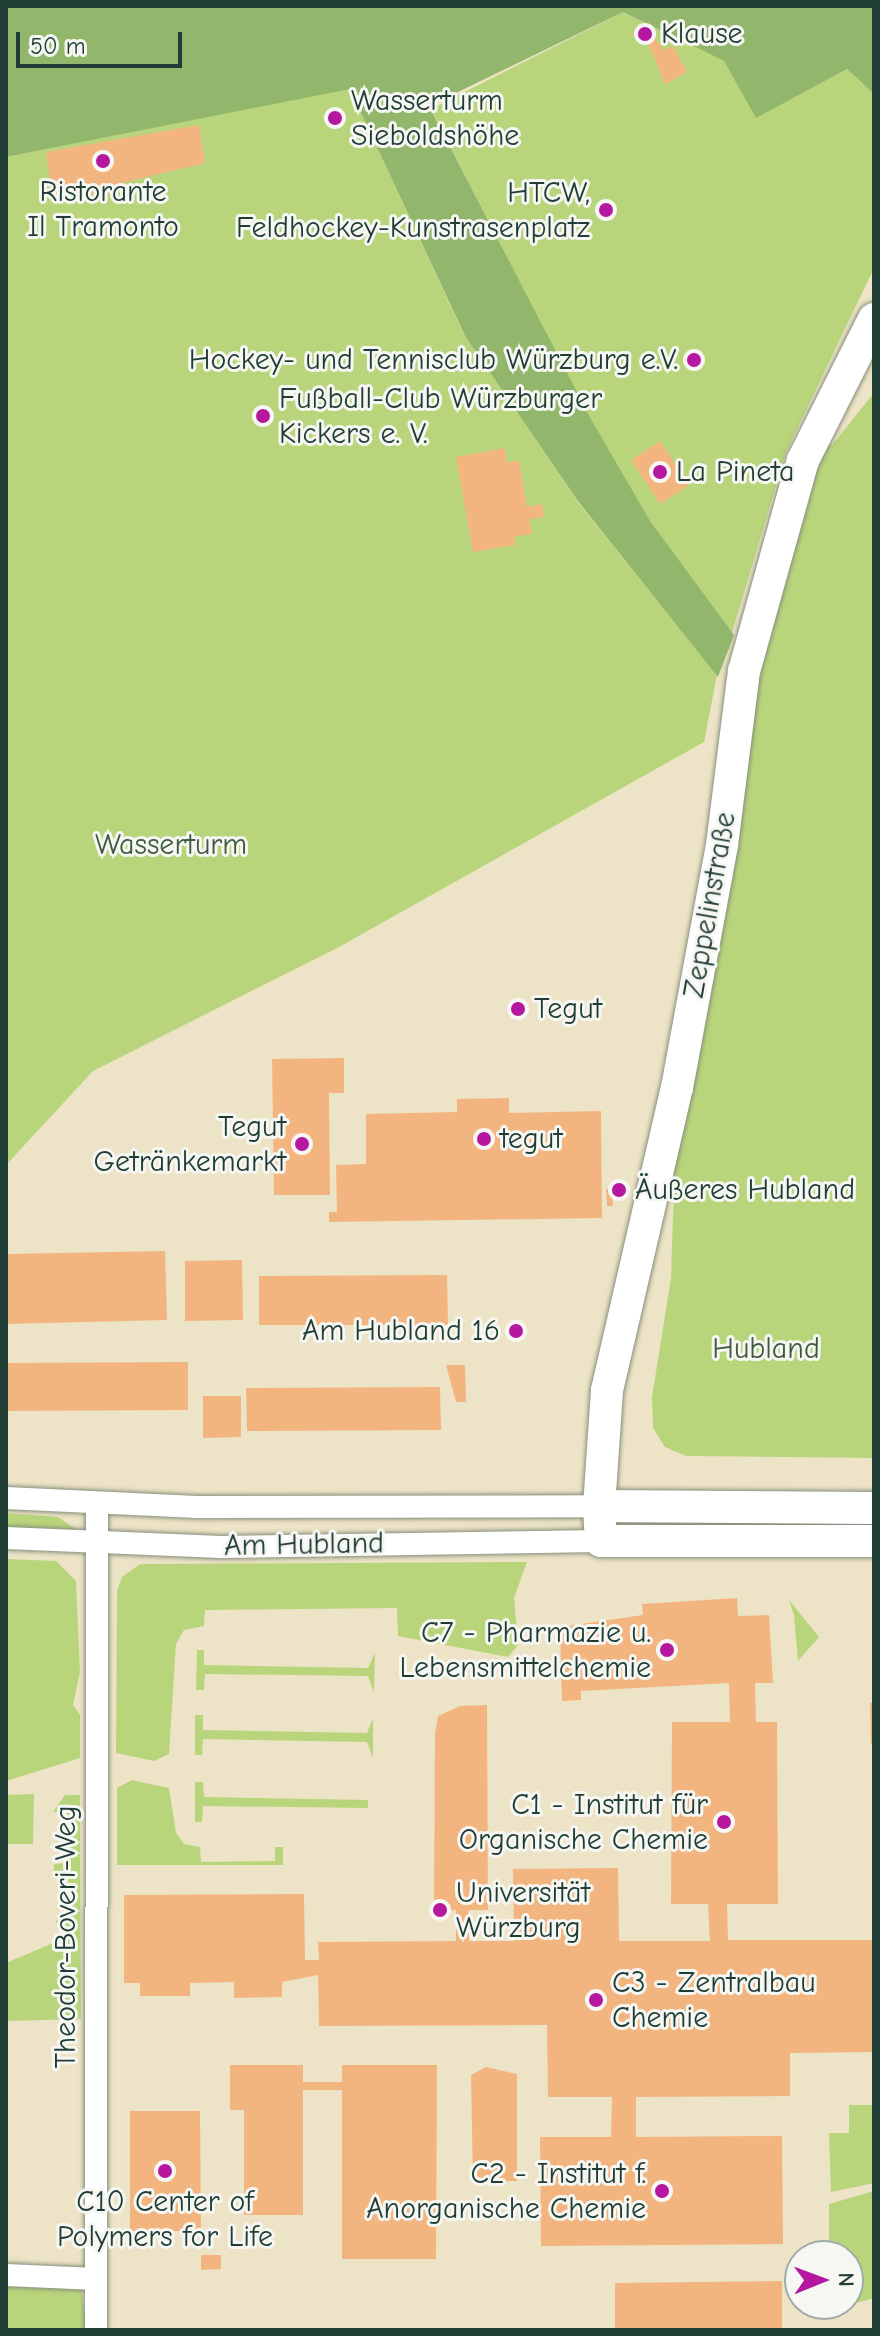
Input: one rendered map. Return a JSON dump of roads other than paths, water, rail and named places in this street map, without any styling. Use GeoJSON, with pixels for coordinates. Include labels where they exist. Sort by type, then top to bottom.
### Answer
{"type":"FeatureCollection","features":[{"type":"Feature","properties":{"kind":"street","name":"Zeppelinstraße"},"geometry":{"type":"LineString","coordinates":[[599,1506],[607,1390],[680,1071],[744,671],[803,460],[874,319]]}},
{"type":"Feature","properties":{"kind":"street","name":"Am Hubland"},"geometry":{"type":"LineString","coordinates":[[6,1498],[97,1504],[874,1508]]}},
{"type":"Feature","properties":{"kind":"street","name":"Theodor-Boveri-Weg"},"geometry":{"type":"LineString","coordinates":[[96,2330],[97,1504]]}},
{"type":"Feature","properties":{"kind":"street"},"geometry":{"type":"LineString","coordinates":[[599,1506],[601,1541]]}},
{"type":"Feature","properties":{"kind":"street","name":"Am Hubland"},"geometry":{"type":"LineString","coordinates":[[6,1538],[97,1544],[874,1541]]}},
{"type":"Feature","properties":{"kind":"street"},"geometry":{"type":"LineString","coordinates":[[6,2275],[96,2279]]}},
{"type":"Feature","properties":{"kind":"place","name":"Klause"},"geometry":{"type":"Point","coordinates":[645,34]}},
{"type":"Feature","properties":{"kind":"place","name":"Wasserturm Sieboldshöhe"},"geometry":{"type":"Point","coordinates":[335,118]}},
{"type":"Feature","properties":{"kind":"place","name":"Ristorante Il Tramonto"},"geometry":{"type":"Point","coordinates":[103,161]}},
{"type":"Feature","properties":{"kind":"place","name":"HTCW, Feldhockey-Kunstrasenplatz"},"geometry":{"type":"Point","coordinates":[606,210]}},
{"type":"Feature","properties":{"kind":"place","name":"Hockey- und Tennisclub Würzburg e.V."},"geometry":{"type":"Point","coordinates":[694,360]}},
{"type":"Feature","properties":{"kind":"place","name":"Fußball-Club Würzburger Kickers e. V."},"geometry":{"type":"Point","coordinates":[263,416]}},
{"type":"Feature","properties":{"kind":"place","name":"La Pineta"},"geometry":{"type":"Point","coordinates":[660,472]}},
{"type":"Feature","properties":{"kind":"place","name":"Tegut"},"geometry":{"type":"Point","coordinates":[518,1009]}},
{"type":"Feature","properties":{"kind":"place","name":"tegut"},"geometry":{"type":"Point","coordinates":[484,1139]}},
{"type":"Feature","properties":{"kind":"place","name":"Tegut Getränkemarkt"},"geometry":{"type":"Point","coordinates":[302,1144]}},
{"type":"Feature","properties":{"kind":"place","name":"Äußeres Hubland"},"geometry":{"type":"Point","coordinates":[619,1190]}},
{"type":"Feature","properties":{"kind":"place","name":"Am Hubland 16"},"geometry":{"type":"Point","coordinates":[516,1331]}},
{"type":"Feature","properties":{"kind":"place","name":"C7 - Pharmazie u. Lebensmittelchemie"},"geometry":{"type":"Point","coordinates":[667,1650]}},
{"type":"Feature","properties":{"kind":"place","name":"C1 - Institut für Organische Chemie"},"geometry":{"type":"Point","coordinates":[724,1822]}},
{"type":"Feature","properties":{"kind":"place","name":"Universität Würzburg"},"geometry":{"type":"Point","coordinates":[440,1910]}},
{"type":"Feature","properties":{"kind":"place","name":"C3 - Zentralbau Chemie"},"geometry":{"type":"Point","coordinates":[596,2000]}},
{"type":"Feature","properties":{"kind":"place","name":"C10 Center of Polymers for Life"},"geometry":{"type":"Point","coordinates":[165,2171]}},
{"type":"Feature","properties":{"kind":"place","name":"C2 - Institut f. Anorganische Chemie"},"geometry":{"type":"Point","coordinates":[662,2191]}},
{"type":"Feature","properties":{"kind":"park label","name":"Wasserturm"},"geometry":{"type":"Point","coordinates":[171,845]}},
{"type":"Feature","properties":{"kind":"park label","name":"Hubland"},"geometry":{"type":"Point","coordinates":[766,1349]}}]}
